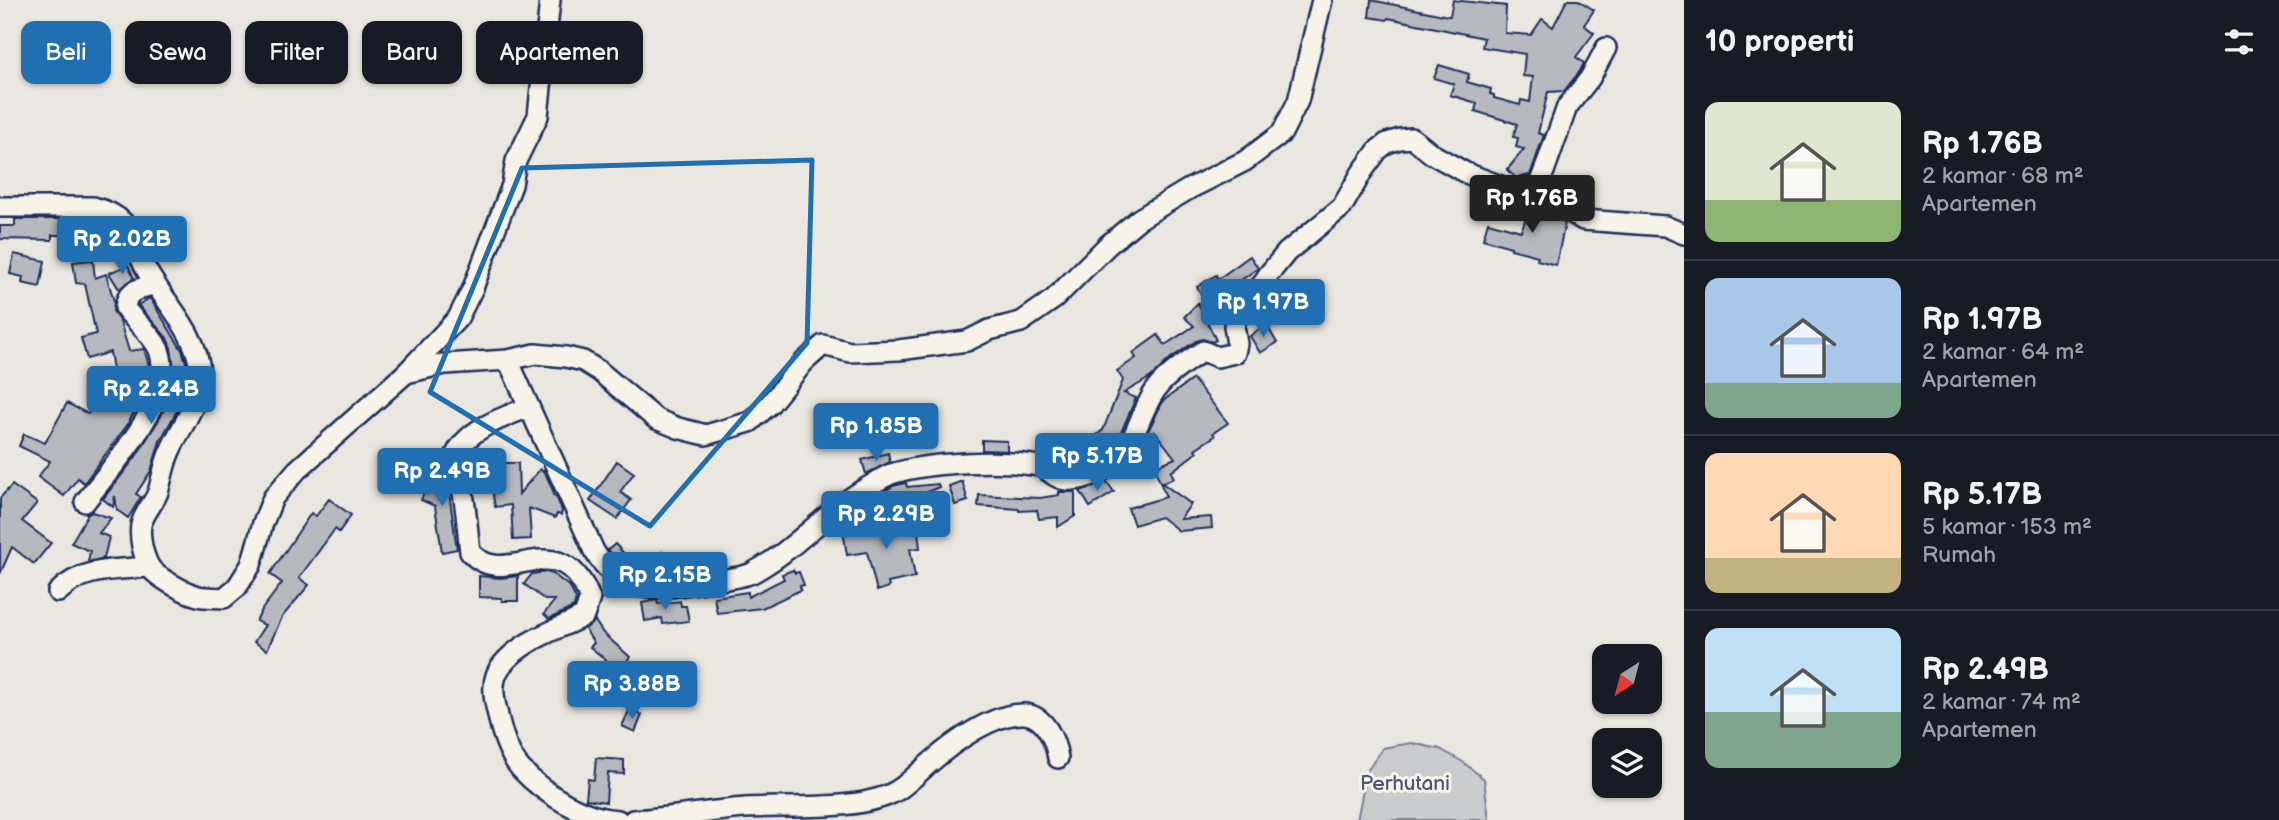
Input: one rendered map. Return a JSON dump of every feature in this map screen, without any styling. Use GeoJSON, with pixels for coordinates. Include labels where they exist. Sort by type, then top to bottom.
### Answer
{"type":"FeatureCollection","features":[{"type":"Feature","properties":{"kind":"street"},"geometry":{"type":"LineString","coordinates":[[0,207],[80,206],[106,210],[129,227],[154,284],[178,317],[191,343],[200,362],[201,377],[198,397],[169,453],[157,494],[142,521],[140,538],[149,567],[177,587],[199,596],[225,598],[237,587],[251,565],[273,498],[298,470],[406,373],[458,318],[473,288],[512,185],[516,161],[538,116],[550,0]]}},
{"type":"Feature","properties":{"kind":"street"},"geometry":{"type":"LineString","coordinates":[[406,373],[444,364],[508,360],[535,354],[566,357],[583,361],[599,371],[656,419],[706,435],[750,422],[770,404],[804,362],[823,345],[850,352],[899,350],[967,341],[989,330],[1021,322],[1054,299],[1108,245],[1139,219],[1189,189],[1245,161],[1282,133],[1298,101],[1322,0]]}},
{"type":"Feature","properties":{"kind":"street"},"geometry":{"type":"LineString","coordinates":[[1537,191],[1567,107],[1590,78],[1606,48]]}},
{"type":"Feature","properties":{"kind":"street"},"geometry":{"type":"LineString","coordinates":[[508,360],[594,551],[612,575],[633,587],[651,588],[750,574],[808,534],[846,500],[890,474],[949,464],[1004,464],[1040,467],[1055,477],[1076,480],[1097,473],[1119,460],[1157,387],[1203,351],[1217,357],[1235,353],[1237,344],[1234,326],[1238,313],[1249,305],[1287,252],[1342,207],[1362,172],[1378,150],[1387,143],[1412,138],[1432,154],[1466,173],[1514,191],[1531,187],[1583,220],[1665,226],[1684,234]]}},
{"type":"Feature","properties":{"kind":"street"},"geometry":{"type":"LineString","coordinates":[[85,502],[155,404],[162,365],[159,350],[149,334],[135,322],[125,308],[126,297],[131,292],[154,284]]}},
{"type":"Feature","properties":{"kind":"street"},"geometry":{"type":"LineString","coordinates":[[529,407],[495,421],[469,437],[456,454],[454,463],[459,475],[470,552],[483,562],[526,563],[545,559],[572,566],[590,598],[584,616],[543,635],[500,666],[494,680],[499,723],[512,755],[521,769],[534,780],[581,812],[602,819],[618,820]]}},
{"type":"Feature","properties":{"kind":"street"},"geometry":{"type":"LineString","coordinates":[[58,592],[70,580],[89,573],[149,567]]}},
{"type":"Feature","properties":{"kind":"street"},"geometry":{"type":"LineString","coordinates":[[633,820],[744,808],[836,804],[883,797],[899,789],[933,759],[974,731],[1008,715],[1027,714],[1040,721],[1049,731],[1058,758]]}},
{"type":"Feature","properties":{"kind":"highlighted area"},"geometry":{"type":"Polygon","coordinates":[[[812,160],[807,343],[650,526],[430,392],[522,168],[812,160]]]}},
{"type":"Feature","properties":{"kind":"green space","name":"Perhutani"},"geometry":{"type":"Polygon","coordinates":[[[1411,743],[1440,749],[1463,762],[1484,779],[1489,820],[1357,820],[1367,771],[1383,748],[1411,743]]]}},
{"type":"Feature","properties":{"kind":"building"},"geometry":{"type":"Polygon","coordinates":[[[1371,0],[1448,16],[1453,0],[1506,6],[1505,33],[1531,35],[1542,19],[1553,27],[1567,0],[1578,0],[1594,10],[1584,25],[1594,33],[1576,57],[1584,63],[1580,71],[1564,91],[1548,92],[1538,133],[1544,135],[1530,175],[1516,178],[1507,170],[1524,149],[1516,147],[1518,138],[1513,137],[1517,124],[1475,111],[1477,103],[1450,95],[1454,84],[1434,78],[1439,65],[1469,74],[1467,82],[1491,89],[1490,94],[1494,95],[1494,98],[1520,105],[1521,100],[1530,102],[1533,77],[1523,76],[1525,54],[1482,47],[1484,38],[1388,18],[1369,17],[1371,0]]]}},
{"type":"Feature","properties":{"kind":"building"},"geometry":{"type":"Polygon","coordinates":[[[1532,202],[1565,223],[1556,265],[1537,260],[1538,256],[1483,239],[1488,222],[1521,231],[1532,202]]]}},
{"type":"Feature","properties":{"kind":"building"},"geometry":{"type":"Polygon","coordinates":[[[15,219],[65,219],[65,235],[52,235],[52,240],[0,239],[0,226],[15,226],[15,219]]]}},
{"type":"Feature","properties":{"kind":"building"},"geometry":{"type":"Polygon","coordinates":[[[91,222],[110,242],[100,250],[82,231],[91,222]]]}},
{"type":"Feature","properties":{"kind":"building"},"geometry":{"type":"Polygon","coordinates":[[[14,254],[45,261],[40,287],[22,283],[23,277],[10,274],[14,254]]]}},
{"type":"Feature","properties":{"kind":"building"},"geometry":{"type":"Polygon","coordinates":[[[1250,256],[1258,268],[1240,281],[1245,289],[1240,296],[1236,299],[1230,290],[1207,304],[1197,287],[1216,275],[1218,279],[1250,256]]]}},
{"type":"Feature","properties":{"kind":"building"},"geometry":{"type":"Polygon","coordinates":[[[93,260],[95,278],[106,274],[114,301],[113,311],[120,322],[129,351],[144,349],[150,369],[147,386],[128,424],[84,483],[78,478],[64,496],[38,477],[50,461],[19,446],[24,434],[45,443],[67,403],[88,414],[104,392],[99,388],[113,369],[110,352],[87,359],[81,338],[96,334],[85,284],[76,283],[73,262],[93,260]]]}},
{"type":"Feature","properties":{"kind":"building"},"geometry":{"type":"Polygon","coordinates":[[[128,265],[134,278],[119,289],[109,273],[128,265]]]}},
{"type":"Feature","properties":{"kind":"building"},"geometry":{"type":"Polygon","coordinates":[[[1280,283],[1290,297],[1253,321],[1251,319],[1280,283]]]}},
{"type":"Feature","properties":{"kind":"building"},"geometry":{"type":"Polygon","coordinates":[[[150,298],[182,350],[187,382],[178,409],[160,441],[151,471],[136,494],[141,497],[128,518],[117,510],[115,496],[113,507],[103,499],[135,458],[161,416],[170,393],[174,371],[167,338],[138,305],[150,298]]]}},
{"type":"Feature","properties":{"kind":"building"},"geometry":{"type":"Polygon","coordinates":[[[1198,303],[1216,340],[1196,341],[1171,358],[1151,377],[1124,393],[1136,398],[1118,439],[1104,455],[1093,462],[1075,467],[1065,467],[1056,462],[1071,452],[1070,449],[1084,441],[1086,443],[1103,430],[1123,380],[1117,371],[1136,358],[1133,353],[1158,335],[1165,345],[1194,326],[1184,317],[1198,303]]]}},
{"type":"Feature","properties":{"kind":"building"},"geometry":{"type":"Polygon","coordinates":[[[1266,324],[1277,343],[1260,353],[1250,336],[1266,324]]]}},
{"type":"Feature","properties":{"kind":"building"},"geometry":{"type":"Polygon","coordinates":[[[1193,379],[1228,423],[1213,433],[1215,436],[1195,449],[1197,452],[1171,472],[1174,478],[1162,483],[1191,504],[1180,519],[1211,517],[1212,528],[1179,531],[1161,517],[1134,525],[1128,508],[1166,497],[1154,467],[1175,458],[1155,432],[1144,460],[1135,457],[1163,401],[1193,379]]]}},
{"type":"Feature","properties":{"kind":"building"},"geometry":{"type":"Polygon","coordinates":[[[982,440],[1007,441],[1007,451],[982,450],[982,440]]]}},
{"type":"Feature","properties":{"kind":"building"},"geometry":{"type":"Polygon","coordinates":[[[888,453],[890,462],[866,474],[862,460],[888,453]]]}},
{"type":"Feature","properties":{"kind":"building"},"geometry":{"type":"Polygon","coordinates":[[[617,461],[634,473],[620,492],[631,500],[617,519],[590,501],[617,461]]]}},
{"type":"Feature","properties":{"kind":"building"},"geometry":{"type":"Polygon","coordinates":[[[494,463],[518,463],[519,494],[540,469],[543,472],[544,470],[562,511],[561,515],[557,514],[555,518],[529,508],[531,539],[513,540],[511,505],[495,507],[492,489],[494,463]]]}},
{"type":"Feature","properties":{"kind":"building"},"geometry":{"type":"Polygon","coordinates":[[[435,468],[444,470],[447,479],[457,549],[442,552],[435,506],[421,500],[435,468]]]}},
{"type":"Feature","properties":{"kind":"building"},"geometry":{"type":"Polygon","coordinates":[[[962,481],[968,501],[955,505],[949,486],[962,481]]]}},
{"type":"Feature","properties":{"kind":"building"},"geometry":{"type":"Polygon","coordinates":[[[1107,482],[1114,492],[1090,507],[1080,491],[1107,482]]]}},
{"type":"Feature","properties":{"kind":"building"},"geometry":{"type":"Polygon","coordinates":[[[906,483],[907,487],[938,484],[939,487],[927,492],[929,513],[915,512],[914,497],[874,513],[869,501],[893,486],[906,483]]]}},
{"type":"Feature","properties":{"kind":"building"},"geometry":{"type":"Polygon","coordinates":[[[12,485],[37,503],[22,521],[51,543],[34,564],[12,547],[0,574],[0,498],[12,485]]]}},
{"type":"Feature","properties":{"kind":"building"},"geometry":{"type":"Polygon","coordinates":[[[1059,492],[1075,492],[1075,516],[1058,527],[1058,517],[1039,519],[1037,510],[1019,511],[978,506],[979,495],[1040,498],[1059,495],[1059,492]]]}},
{"type":"Feature","properties":{"kind":"building"},"geometry":{"type":"Polygon","coordinates":[[[329,499],[351,515],[339,532],[335,529],[299,578],[309,585],[282,617],[267,650],[254,642],[265,625],[256,621],[282,583],[270,574],[311,513],[316,516],[329,499]]]}},
{"type":"Feature","properties":{"kind":"building"},"geometry":{"type":"Polygon","coordinates":[[[92,512],[111,518],[99,533],[109,537],[104,558],[88,562],[90,551],[71,543],[88,514],[92,512]]]}},
{"type":"Feature","properties":{"kind":"building"},"geometry":{"type":"Polygon","coordinates":[[[917,523],[920,548],[910,549],[915,577],[888,583],[889,587],[877,591],[867,552],[847,555],[843,531],[917,523]]]}},
{"type":"Feature","properties":{"kind":"building"},"geometry":{"type":"Polygon","coordinates":[[[615,544],[630,560],[658,564],[662,552],[682,558],[684,561],[680,573],[659,576],[640,570],[644,575],[634,573],[608,550],[615,544]]]}},
{"type":"Feature","properties":{"kind":"building"},"geometry":{"type":"Polygon","coordinates":[[[793,570],[795,573],[799,572],[804,585],[800,586],[801,590],[762,608],[717,613],[714,597],[748,592],[748,597],[784,579],[782,574],[793,570]]]}},
{"type":"Feature","properties":{"kind":"building"},"geometry":{"type":"Polygon","coordinates":[[[546,572],[570,587],[576,599],[574,607],[549,619],[544,614],[555,600],[545,600],[524,584],[532,574],[546,572]]]}},
{"type":"Feature","properties":{"kind":"building"},"geometry":{"type":"Polygon","coordinates":[[[479,576],[518,576],[518,601],[479,597],[479,576]]]}},
{"type":"Feature","properties":{"kind":"building"},"geometry":{"type":"Polygon","coordinates":[[[657,600],[658,604],[680,601],[681,606],[686,606],[689,621],[663,624],[662,618],[645,621],[642,603],[657,600]]]}},
{"type":"Feature","properties":{"kind":"building"},"geometry":{"type":"Polygon","coordinates":[[[595,621],[603,633],[630,657],[623,666],[621,664],[617,669],[590,647],[594,643],[585,629],[595,621]]]}},
{"type":"Feature","properties":{"kind":"building"},"geometry":{"type":"Polygon","coordinates":[[[630,709],[642,715],[635,732],[622,726],[630,709]]]}},
{"type":"Feature","properties":{"kind":"building"},"geometry":{"type":"Polygon","coordinates":[[[596,758],[624,760],[624,774],[608,773],[606,802],[586,799],[588,779],[594,780],[596,758]]]}}]}
